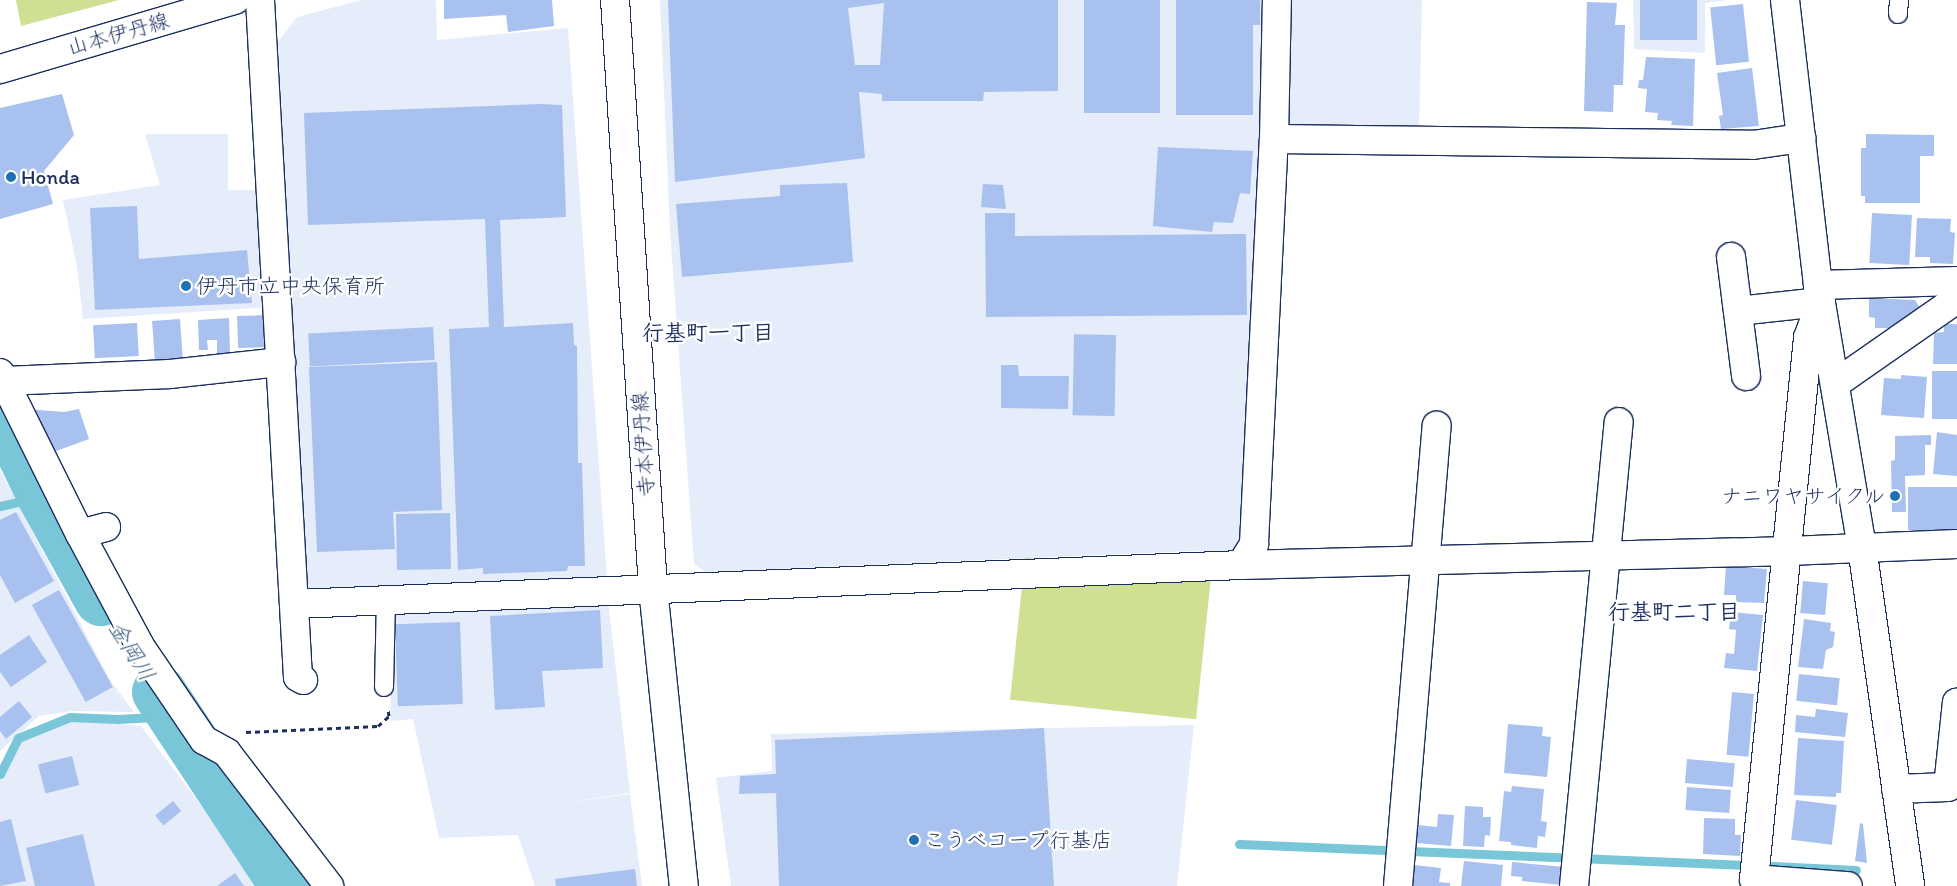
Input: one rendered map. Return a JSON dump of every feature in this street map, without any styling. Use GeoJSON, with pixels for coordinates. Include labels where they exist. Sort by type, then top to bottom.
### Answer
{"type":"FeatureCollection","features":[{"type":"Feature","properties":{"kind":"street","name":"山本伊丹線"},"geometry":{"type":"LineString","coordinates":[[0,69],[235,0]]}},
{"type":"Feature","properties":{"kind":"street"},"geometry":{"type":"LineString","coordinates":[[260,0],[298,677],[303,680]]}},
{"type":"Feature","properties":{"kind":"street","name":"寺本伊丹線"},"geometry":{"type":"LineString","coordinates":[[615,0],[653,588],[684,886]]}},
{"type":"Feature","properties":{"kind":"street"},"geometry":{"type":"LineString","coordinates":[[1241,565],[1254,544],[1274,139],[1277,0]]}},
{"type":"Feature","properties":{"kind":"street"},"geometry":{"type":"LineString","coordinates":[[1785,0],[1820,293],[1862,547],[1910,886]]}},
{"type":"Feature","properties":{"kind":"street"},"geometry":{"type":"LineString","coordinates":[[1274,139],[1753,146],[1801,138]]}},
{"type":"Feature","properties":{"kind":"street"},"geometry":{"type":"LineString","coordinates":[[1731,257],[1746,376]]}},
{"type":"Feature","properties":{"kind":"street"},"geometry":{"type":"LineString","coordinates":[[1738,311],[1820,293],[1957,282]]}},
{"type":"Feature","properties":{"kind":"street"},"geometry":{"type":"LineString","coordinates":[[1820,293],[1808,338],[1789,552],[1754,882],[1848,886]]}},
{"type":"Feature","properties":{"kind":"street"},"geometry":{"type":"LineString","coordinates":[[1835,384],[1957,299]]}},
{"type":"Feature","properties":{"kind":"street"},"geometry":{"type":"LineString","coordinates":[[281,362],[170,374],[2,377],[80,534],[140,646],[200,734],[227,753],[329,886]]}},
{"type":"Feature","properties":{"kind":"street"},"geometry":{"type":"LineString","coordinates":[[1574,886],[1608,555],[1619,422]]}},
{"type":"Feature","properties":{"kind":"street"},"geometry":{"type":"LineString","coordinates":[[1398,886],[1428,559],[1437,426]]}},
{"type":"Feature","properties":{"kind":"street"},"geometry":{"type":"LineString","coordinates":[[80,534],[106,527]]}},
{"type":"Feature","properties":{"kind":"street"},"geometry":{"type":"LineString","coordinates":[[295,604],[1241,565],[1428,559],[1789,552],[1862,547],[1957,544]]}},
{"type":"Feature","properties":{"kind":"street"},"geometry":{"type":"LineString","coordinates":[[1896,789],[1948,787],[1957,702]]}},
{"type":"Feature","properties":{"kind":"lane"},"geometry":{"type":"LineString","coordinates":[[384,686],[386,600]]}},
{"type":"Feature","properties":{"kind":"path"},"geometry":{"type":"LineString","coordinates":[[200,734],[378,726]]}},
{"type":"Feature","properties":{"kind":"shaded area"},"geometry":{"type":"Polygon","coordinates":[[[362,0],[436,0],[437,40],[568,28],[607,579],[306,592],[278,42],[297,17],[362,0]]]}},
{"type":"Feature","properties":{"kind":"shaded area"},"geometry":{"type":"Polygon","coordinates":[[[660,0],[1266,0],[1245,543],[1233,554],[1192,551],[706,572],[694,564],[670,230],[660,0]]]}},
{"type":"Feature","properties":{"kind":"shaded area"},"geometry":{"type":"Polygon","coordinates":[[[1284,0],[1422,0],[1419,132],[1302,132],[1281,118],[1284,0]]]}},
{"type":"Feature","properties":{"kind":"shaded area"},"geometry":{"type":"Polygon","coordinates":[[[1633,0],[1728,0],[1705,3],[1705,53],[1634,49],[1633,0]]]}},
{"type":"Feature","properties":{"kind":"shaded area"},"geometry":{"type":"Polygon","coordinates":[[[145,134],[228,134],[228,190],[262,190],[270,307],[83,319],[77,267],[63,200],[160,185],[145,134]]]}},
{"type":"Feature","properties":{"kind":"shaded area"},"geometry":{"type":"Polygon","coordinates":[[[0,470],[110,680],[134,712],[72,711],[39,716],[0,751],[0,470]]]}},
{"type":"Feature","properties":{"kind":"shaded area"},"geometry":{"type":"Polygon","coordinates":[[[608,600],[630,793],[555,804],[630,794],[642,886],[535,886],[518,835],[439,838],[413,719],[391,721],[388,608],[608,600]]]}},
{"type":"Feature","properties":{"kind":"shaded area"},"geometry":{"type":"Polygon","coordinates":[[[69,719],[141,726],[262,886],[0,886],[0,780],[22,739],[45,725],[69,719]]]}},
{"type":"Feature","properties":{"kind":"shaded area","name":"こうべコープ行基店"},"geometry":{"type":"Polygon","coordinates":[[[1194,725],[1177,886],[731,886],[716,778],[772,771],[771,734],[1194,725]]]}},
{"type":"Feature","properties":{"kind":"green space"},"geometry":{"type":"Polygon","coordinates":[[[16,0],[119,0],[21,26],[16,0]]]}},
{"type":"Feature","properties":{"kind":"green space"},"geometry":{"type":"Polygon","coordinates":[[[1025,557],[1211,577],[1196,719],[1010,700],[1025,557]]]}},
{"type":"Feature","properties":{"kind":"building"},"geometry":{"type":"Polygon","coordinates":[[[444,0],[552,0],[554,26],[508,32],[506,15],[444,19],[444,0]]]}},
{"type":"Feature","properties":{"kind":"building"},"geometry":{"type":"Polygon","coordinates":[[[668,0],[1058,0],[1058,91],[984,92],[983,101],[882,101],[882,94],[859,92],[865,158],[675,182],[668,0]],[[884,3],[848,8],[855,65],[880,65],[884,3]]]}},
{"type":"Feature","properties":{"kind":"building"},"geometry":{"type":"Polygon","coordinates":[[[1084,0],[1160,0],[1160,113],[1084,113],[1084,0]]]}},
{"type":"Feature","properties":{"kind":"building"},"geometry":{"type":"Polygon","coordinates":[[[1176,0],[1260,0],[1260,25],[1253,25],[1253,115],[1176,115],[1176,0]]]}},
{"type":"Feature","properties":{"kind":"building"},"geometry":{"type":"Polygon","coordinates":[[[1640,0],[1697,0],[1697,40],[1640,40],[1640,0]]]}},
{"type":"Feature","properties":{"kind":"building"},"geometry":{"type":"Polygon","coordinates":[[[1587,2],[1617,3],[1615,25],[1625,25],[1623,85],[1614,85],[1613,112],[1584,111],[1587,2]]]}},
{"type":"Feature","properties":{"kind":"building"},"geometry":{"type":"Polygon","coordinates":[[[1743,4],[1749,62],[1716,65],[1710,7],[1743,4]]]}},
{"type":"Feature","properties":{"kind":"building"},"geometry":{"type":"Polygon","coordinates":[[[1646,57],[1695,59],[1693,126],[1671,125],[1672,121],[1657,120],[1658,113],[1645,112],[1647,89],[1638,88],[1639,80],[1643,80],[1646,57]]]}},
{"type":"Feature","properties":{"kind":"building"},"geometry":{"type":"Polygon","coordinates":[[[1752,68],[1759,126],[1721,129],[1719,116],[1723,115],[1717,73],[1752,68]]]}},
{"type":"Feature","properties":{"kind":"building"},"geometry":{"type":"Polygon","coordinates":[[[62,94],[74,135],[44,171],[53,204],[0,219],[0,108],[62,94]]]}},
{"type":"Feature","properties":{"kind":"building"},"geometry":{"type":"Polygon","coordinates":[[[540,104],[562,105],[566,217],[500,220],[504,327],[573,323],[574,345],[577,346],[578,463],[582,463],[585,566],[568,566],[567,571],[483,574],[483,568],[458,570],[449,329],[489,327],[485,219],[308,225],[304,113],[540,104]]]}},
{"type":"Feature","properties":{"kind":"building"},"geometry":{"type":"Polygon","coordinates":[[[1866,134],[1934,135],[1934,156],[1920,156],[1920,203],[1865,203],[1865,196],[1861,196],[1861,148],[1866,148],[1866,134]]]}},
{"type":"Feature","properties":{"kind":"building"},"geometry":{"type":"Polygon","coordinates":[[[1158,147],[1253,151],[1250,194],[1240,193],[1233,223],[1214,222],[1212,232],[1153,226],[1158,147]]]}},
{"type":"Feature","properties":{"kind":"building"},"geometry":{"type":"Polygon","coordinates":[[[847,183],[853,262],[682,277],[676,204],[780,196],[780,185],[847,183]]]}},
{"type":"Feature","properties":{"kind":"building"},"geometry":{"type":"Polygon","coordinates":[[[983,184],[1003,185],[1006,209],[981,207],[983,184]]]}},
{"type":"Feature","properties":{"kind":"building"},"geometry":{"type":"Polygon","coordinates":[[[137,206],[139,259],[247,250],[252,303],[95,310],[90,208],[137,206]]]}},
{"type":"Feature","properties":{"kind":"building"},"geometry":{"type":"Polygon","coordinates":[[[985,213],[1015,213],[1015,236],[1246,234],[1247,315],[986,317],[985,213]]]}},
{"type":"Feature","properties":{"kind":"building"},"geometry":{"type":"Polygon","coordinates":[[[1872,213],[1912,215],[1909,265],[1869,263],[1872,213]]]}},
{"type":"Feature","properties":{"kind":"building"},"geometry":{"type":"Polygon","coordinates":[[[1917,218],[1951,219],[1950,232],[1955,233],[1953,264],[1930,263],[1930,257],[1915,257],[1917,218]]]}},
{"type":"Feature","properties":{"kind":"building"},"geometry":{"type":"Polygon","coordinates":[[[1869,298],[1915,300],[1920,308],[1890,328],[1875,328],[1875,318],[1869,317],[1869,298]]]}},
{"type":"Feature","properties":{"kind":"building"},"geometry":{"type":"Polygon","coordinates":[[[267,315],[268,347],[238,348],[237,316],[267,315]]]}},
{"type":"Feature","properties":{"kind":"building"},"geometry":{"type":"Polygon","coordinates":[[[229,318],[230,353],[217,354],[217,340],[207,340],[208,350],[199,350],[198,320],[229,318]]]}},
{"type":"Feature","properties":{"kind":"building"},"geometry":{"type":"Polygon","coordinates":[[[180,319],[183,358],[155,360],[152,321],[180,319]]]}},
{"type":"Feature","properties":{"kind":"building"},"geometry":{"type":"Polygon","coordinates":[[[137,323],[139,356],[95,358],[93,325],[137,323]]]}},
{"type":"Feature","properties":{"kind":"building"},"geometry":{"type":"Polygon","coordinates":[[[1944,324],[1957,324],[1957,364],[1933,364],[1934,333],[1944,332],[1944,324]]]}},
{"type":"Feature","properties":{"kind":"building"},"geometry":{"type":"Polygon","coordinates":[[[433,327],[435,360],[310,366],[308,334],[433,327]]]}},
{"type":"Feature","properties":{"kind":"building"},"geometry":{"type":"Polygon","coordinates":[[[1074,334],[1116,335],[1115,416],[1073,415],[1074,334]]]}},
{"type":"Feature","properties":{"kind":"building"},"geometry":{"type":"Polygon","coordinates":[[[437,362],[442,510],[393,512],[395,549],[317,552],[309,367],[437,362]]]}},
{"type":"Feature","properties":{"kind":"building"},"geometry":{"type":"Polygon","coordinates":[[[1001,365],[1018,365],[1019,376],[1069,376],[1068,409],[1001,408],[1001,365]]]}},
{"type":"Feature","properties":{"kind":"building"},"geometry":{"type":"Polygon","coordinates":[[[1932,371],[1957,371],[1957,419],[1932,419],[1932,371]]]}},
{"type":"Feature","properties":{"kind":"building"},"geometry":{"type":"Polygon","coordinates":[[[1901,375],[1927,377],[1924,418],[1881,415],[1884,378],[1901,379],[1901,375]]]}},
{"type":"Feature","properties":{"kind":"building"},"geometry":{"type":"Polygon","coordinates":[[[26,409],[64,412],[79,409],[89,439],[48,454],[26,409]]]}},
{"type":"Feature","properties":{"kind":"building"},"geometry":{"type":"Polygon","coordinates":[[[1937,432],[1957,435],[1957,476],[1933,474],[1937,432]]]}},
{"type":"Feature","properties":{"kind":"building"},"geometry":{"type":"Polygon","coordinates":[[[1931,435],[1931,445],[1925,445],[1925,475],[1905,476],[1906,512],[1892,512],[1891,461],[1895,460],[1895,436],[1931,435]]]}},
{"type":"Feature","properties":{"kind":"building"},"geometry":{"type":"Polygon","coordinates":[[[1908,487],[1957,487],[1957,530],[1908,530],[1908,487]]]}},
{"type":"Feature","properties":{"kind":"building"},"geometry":{"type":"Polygon","coordinates":[[[16,512],[54,581],[15,603],[0,575],[0,520],[16,512]]]}},
{"type":"Feature","properties":{"kind":"building"},"geometry":{"type":"Polygon","coordinates":[[[450,513],[451,569],[397,570],[396,514],[450,513]]]}},
{"type":"Feature","properties":{"kind":"building"},"geometry":{"type":"Polygon","coordinates":[[[1726,566],[1767,569],[1764,603],[1736,602],[1736,595],[1724,595],[1726,566]]]}},
{"type":"Feature","properties":{"kind":"building"},"geometry":{"type":"Polygon","coordinates":[[[1803,581],[1828,583],[1825,615],[1800,613],[1803,581]]]}},
{"type":"Feature","properties":{"kind":"building"},"geometry":{"type":"Polygon","coordinates":[[[59,590],[113,687],[86,702],[32,605],[59,590]]]}},
{"type":"Feature","properties":{"kind":"building"},"geometry":{"type":"Polygon","coordinates":[[[600,610],[603,668],[542,671],[545,707],[495,710],[490,616],[600,610]]]}},
{"type":"Feature","properties":{"kind":"building"},"geometry":{"type":"Polygon","coordinates":[[[1731,612],[1763,615],[1757,671],[1724,668],[1726,653],[1734,654],[1736,630],[1729,629],[1731,612]]]}},
{"type":"Feature","properties":{"kind":"building"},"geometry":{"type":"Polygon","coordinates":[[[1804,619],[1831,623],[1830,631],[1835,632],[1833,647],[1826,650],[1823,669],[1798,667],[1804,619]]]}},
{"type":"Feature","properties":{"kind":"building"},"geometry":{"type":"Polygon","coordinates":[[[460,622],[463,704],[398,706],[395,624],[460,622]]]}},
{"type":"Feature","properties":{"kind":"building"},"geometry":{"type":"Polygon","coordinates":[[[29,635],[47,662],[11,687],[0,672],[0,655],[29,635]]]}},
{"type":"Feature","properties":{"kind":"building"},"geometry":{"type":"Polygon","coordinates":[[[1799,674],[1840,678],[1837,705],[1796,701],[1799,674]]]}},
{"type":"Feature","properties":{"kind":"building"},"geometry":{"type":"Polygon","coordinates":[[[1732,692],[1754,694],[1748,757],[1727,755],[1732,692]]]}},
{"type":"Feature","properties":{"kind":"building"},"geometry":{"type":"Polygon","coordinates":[[[19,701],[32,717],[6,739],[0,731],[0,717],[19,701]]]}},
{"type":"Feature","properties":{"kind":"building"},"geometry":{"type":"Polygon","coordinates":[[[1816,709],[1848,713],[1845,737],[1795,732],[1796,715],[1815,717],[1816,709]]]}},
{"type":"Feature","properties":{"kind":"building"},"geometry":{"type":"Polygon","coordinates":[[[1508,724],[1543,727],[1542,736],[1551,737],[1547,777],[1504,773],[1508,724]]]}},
{"type":"Feature","properties":{"kind":"building","name":"こうべコープ行基店"},"geometry":{"type":"Polygon","coordinates":[[[1044,728],[1054,886],[779,886],[776,793],[739,794],[740,776],[776,774],[775,740],[1044,728]]]}},
{"type":"Feature","properties":{"kind":"building"},"geometry":{"type":"Polygon","coordinates":[[[1798,738],[1844,741],[1841,793],[1836,793],[1836,797],[1794,795],[1798,738]]]}},
{"type":"Feature","properties":{"kind":"building"},"geometry":{"type":"Polygon","coordinates":[[[72,756],[79,785],[45,794],[38,764],[72,756]]]}},
{"type":"Feature","properties":{"kind":"building"},"geometry":{"type":"Polygon","coordinates":[[[1687,759],[1735,763],[1733,787],[1685,783],[1687,759]]]}},
{"type":"Feature","properties":{"kind":"building"},"geometry":{"type":"Polygon","coordinates":[[[1512,786],[1544,789],[1541,821],[1547,822],[1545,837],[1538,836],[1537,848],[1511,845],[1511,842],[1499,841],[1504,791],[1511,792],[1512,786]]]}},
{"type":"Feature","properties":{"kind":"building"},"geometry":{"type":"Polygon","coordinates":[[[1687,787],[1731,790],[1729,813],[1685,810],[1687,787]]]}},
{"type":"Feature","properties":{"kind":"building"},"geometry":{"type":"Polygon","coordinates":[[[1796,800],[1837,805],[1832,845],[1791,840],[1796,800]]]}},
{"type":"Feature","properties":{"kind":"building"},"geometry":{"type":"Polygon","coordinates":[[[173,801],[181,811],[163,826],[155,815],[173,801]]]}},
{"type":"Feature","properties":{"kind":"building"},"geometry":{"type":"Polygon","coordinates":[[[1465,806],[1483,807],[1483,817],[1491,817],[1490,836],[1485,835],[1484,847],[1463,846],[1465,806]]]}},
{"type":"Feature","properties":{"kind":"building"},"geometry":{"type":"Polygon","coordinates":[[[1438,814],[1454,815],[1451,846],[1416,843],[1418,825],[1437,827],[1438,814]]]}},
{"type":"Feature","properties":{"kind":"building"},"geometry":{"type":"Polygon","coordinates":[[[1704,818],[1735,819],[1735,835],[1741,835],[1740,856],[1703,854],[1704,818]]]}},
{"type":"Feature","properties":{"kind":"building"},"geometry":{"type":"Polygon","coordinates":[[[11,819],[26,881],[0,886],[0,822],[11,819]]]}},
{"type":"Feature","properties":{"kind":"building"},"geometry":{"type":"Polygon","coordinates":[[[1860,823],[1863,824],[1867,863],[1855,861],[1860,823]]]}},
{"type":"Feature","properties":{"kind":"building"},"geometry":{"type":"Polygon","coordinates":[[[83,834],[95,886],[35,886],[26,848],[83,834]]]}},
{"type":"Feature","properties":{"kind":"building"},"geometry":{"type":"Polygon","coordinates":[[[1464,861],[1503,865],[1501,886],[1461,886],[1464,861]]]}},
{"type":"Feature","properties":{"kind":"building"},"geometry":{"type":"Polygon","coordinates":[[[1512,862],[1564,867],[1562,885],[1522,881],[1522,877],[1511,876],[1512,862]]]}},
{"type":"Feature","properties":{"kind":"building"},"geometry":{"type":"Polygon","coordinates":[[[1414,865],[1441,868],[1439,882],[1450,883],[1450,886],[1411,886],[1414,865]]]}},
{"type":"Feature","properties":{"kind":"building"},"geometry":{"type":"Polygon","coordinates":[[[635,869],[637,886],[556,886],[555,879],[635,869]]]}},
{"type":"Feature","properties":{"kind":"building"},"geometry":{"type":"Polygon","coordinates":[[[235,873],[244,886],[217,886],[235,873]]]}},
{"type":"Feature","properties":{"kind":"waterway","name":"金岡川"},"geometry":{"type":"LineString","coordinates":[[0,404],[44,496],[101,599]]}},
{"type":"Feature","properties":{"kind":"waterway"},"geometry":{"type":"LineString","coordinates":[[0,506],[44,496]]}},
{"type":"Feature","properties":{"kind":"waterway","name":"金岡川"},"geometry":{"type":"LineString","coordinates":[[159,692],[287,886]]}},
{"type":"Feature","properties":{"kind":"waterway"},"geometry":{"type":"LineString","coordinates":[[0,774],[18,738],[70,717],[118,719],[174,716]]}},
{"type":"Feature","properties":{"kind":"waterway"},"geometry":{"type":"LineString","coordinates":[[1239,844],[1747,865]]}},
{"type":"Feature","properties":{"kind":"waterway"},"geometry":{"type":"LineString","coordinates":[[1773,866],[1856,870]]}},
{"type":"Feature","properties":{"kind":"place","name":"Honda"},"geometry":{"type":"Point","coordinates":[11,177]}},
{"type":"Feature","properties":{"kind":"place","name":"伊丹市立中央保育所"},"geometry":{"type":"Point","coordinates":[186,286]}},
{"type":"Feature","properties":{"kind":"place","name":"ナニワヤサイクル"},"geometry":{"type":"Point","coordinates":[1895,496]}},
{"type":"Feature","properties":{"kind":"place","name":"こうべコープ行基店"},"geometry":{"type":"Point","coordinates":[914,840]}},
{"type":"Feature","properties":{"kind":"district","name":"行基町一丁目"},"geometry":{"type":"Point","coordinates":[708,333]}},
{"type":"Feature","properties":{"kind":"district","name":"行基町二丁目"},"geometry":{"type":"Point","coordinates":[1674,612]}}]}
